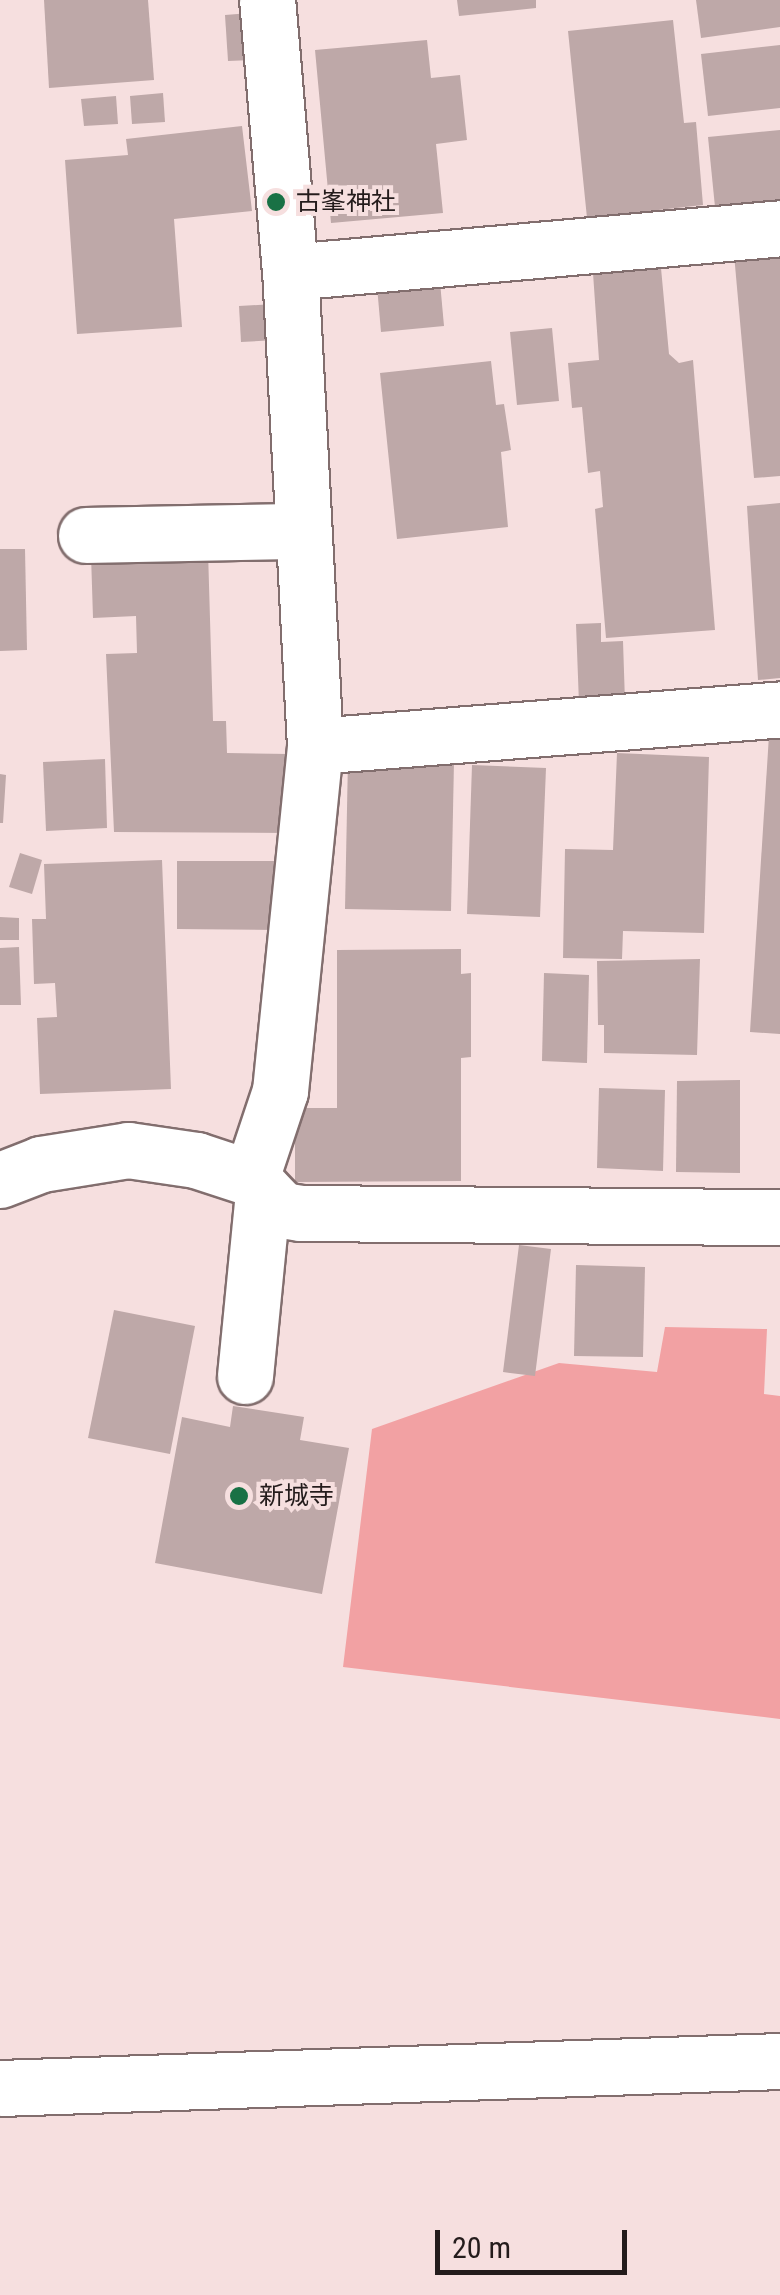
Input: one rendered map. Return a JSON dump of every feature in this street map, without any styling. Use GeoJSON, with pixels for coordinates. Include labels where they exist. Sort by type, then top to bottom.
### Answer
{"type":"FeatureCollection","features":[{"type":"Feature","properties":{"kind":"street"},"geometry":{"type":"LineString","coordinates":[[245,1376],[257,1184],[280,1091],[315,746],[290,272],[267,0]]}},
{"type":"Feature","properties":{"kind":"street"},"geometry":{"type":"LineString","coordinates":[[290,272],[780,228]]}},
{"type":"Feature","properties":{"kind":"street"},"geometry":{"type":"LineString","coordinates":[[86,535],[304,531]]}},
{"type":"Feature","properties":{"kind":"street"},"geometry":{"type":"LineString","coordinates":[[315,746],[780,708]]}},
{"type":"Feature","properties":{"kind":"street"},"geometry":{"type":"LineString","coordinates":[[0,1180],[41,1164],[128,1150],[196,1160],[257,1184],[282,1210],[301,1213],[780,1217]]}},
{"type":"Feature","properties":{"kind":"street"},"geometry":{"type":"LineString","coordinates":[[0,2088],[780,2061]]}},
{"type":"Feature","properties":{"kind":"shaded area"},"geometry":{"type":"Polygon","coordinates":[[[665,1327],[767,1329],[764,1394],[780,1396],[780,1719],[343,1667],[372,1429],[559,1363],[657,1372],[665,1327]]]}},
{"type":"Feature","properties":{"kind":"building"},"geometry":{"type":"Polygon","coordinates":[[[44,0],[148,0],[154,80],[49,88],[44,0]]]}},
{"type":"Feature","properties":{"kind":"building"},"geometry":{"type":"Polygon","coordinates":[[[457,0],[536,0],[536,8],[459,16],[457,0]]]}},
{"type":"Feature","properties":{"kind":"building"},"geometry":{"type":"Polygon","coordinates":[[[696,0],[780,0],[780,27],[701,38],[696,0]]]}},
{"type":"Feature","properties":{"kind":"building"},"geometry":{"type":"Polygon","coordinates":[[[250,13],[252,60],[228,61],[225,15],[250,13]]]}},
{"type":"Feature","properties":{"kind":"building"},"geometry":{"type":"Polygon","coordinates":[[[673,20],[684,123],[696,122],[703,205],[587,218],[568,31],[673,20]]]}},
{"type":"Feature","properties":{"kind":"building"},"geometry":{"type":"Polygon","coordinates":[[[427,40],[431,78],[460,75],[467,140],[436,144],[443,213],[331,223],[315,50],[427,40]]]}},
{"type":"Feature","properties":{"kind":"building"},"geometry":{"type":"Polygon","coordinates":[[[780,45],[780,108],[708,116],[701,54],[780,45]]]}},
{"type":"Feature","properties":{"kind":"building"},"geometry":{"type":"Polygon","coordinates":[[[163,93],[165,122],[132,124],[130,96],[163,93]]]}},
{"type":"Feature","properties":{"kind":"building"},"geometry":{"type":"Polygon","coordinates":[[[116,96],[118,124],[84,126],[81,99],[116,96]]]}},
{"type":"Feature","properties":{"kind":"building"},"geometry":{"type":"Polygon","coordinates":[[[242,126],[252,211],[174,219],[182,327],[77,334],[65,160],[128,155],[126,139],[242,126]]]}},
{"type":"Feature","properties":{"kind":"building"},"geometry":{"type":"Polygon","coordinates":[[[780,130],[780,200],[715,207],[708,137],[780,130]]]}},
{"type":"Feature","properties":{"kind":"building"},"geometry":{"type":"Polygon","coordinates":[[[780,250],[780,476],[754,478],[734,254],[780,250]]]}},
{"type":"Feature","properties":{"kind":"building"},"geometry":{"type":"Polygon","coordinates":[[[661,268],[669,354],[679,363],[693,360],[715,630],[606,638],[595,509],[603,507],[600,471],[588,473],[582,407],[572,408],[568,363],[599,360],[593,273],[661,268]]]}},
{"type":"Feature","properties":{"kind":"building"},"geometry":{"type":"Polygon","coordinates":[[[440,282],[444,326],[381,332],[377,286],[440,282]]]}},
{"type":"Feature","properties":{"kind":"building"},"geometry":{"type":"Polygon","coordinates":[[[274,304],[276,340],[241,342],[239,306],[274,304]]]}},
{"type":"Feature","properties":{"kind":"building"},"geometry":{"type":"Polygon","coordinates":[[[552,328],[559,401],[517,405],[510,332],[552,328]]]}},
{"type":"Feature","properties":{"kind":"building"},"geometry":{"type":"Polygon","coordinates":[[[491,361],[496,405],[504,404],[511,450],[501,452],[508,527],[397,539],[380,373],[491,361]]]}},
{"type":"Feature","properties":{"kind":"building"},"geometry":{"type":"Polygon","coordinates":[[[780,503],[780,678],[758,680],[747,506],[780,503]]]}},
{"type":"Feature","properties":{"kind":"building"},"geometry":{"type":"Polygon","coordinates":[[[0,549],[25,549],[27,650],[0,651],[0,549]]]}},
{"type":"Feature","properties":{"kind":"building"},"geometry":{"type":"Polygon","coordinates":[[[208,551],[213,721],[226,721],[227,753],[289,754],[289,833],[114,832],[106,654],[137,653],[136,616],[93,618],[91,555],[208,551]]]}},
{"type":"Feature","properties":{"kind":"building"},"geometry":{"type":"Polygon","coordinates":[[[601,623],[601,642],[623,641],[625,702],[579,704],[576,624],[601,623]]]}},
{"type":"Feature","properties":{"kind":"building"},"geometry":{"type":"Polygon","coordinates":[[[770,720],[780,721],[780,1034],[750,1032],[770,720]]]}},
{"type":"Feature","properties":{"kind":"building"},"geometry":{"type":"Polygon","coordinates":[[[617,753],[709,757],[704,933],[623,931],[622,959],[563,958],[565,849],[613,850],[617,753]]]}},
{"type":"Feature","properties":{"kind":"building"},"geometry":{"type":"Polygon","coordinates":[[[105,759],[107,828],[46,831],[43,762],[105,759]]]}},
{"type":"Feature","properties":{"kind":"building"},"geometry":{"type":"Polygon","coordinates":[[[348,759],[454,761],[451,911],[345,909],[348,759]]]}},
{"type":"Feature","properties":{"kind":"building"},"geometry":{"type":"Polygon","coordinates":[[[472,765],[546,768],[540,917],[467,914],[472,765]]]}},
{"type":"Feature","properties":{"kind":"building"},"geometry":{"type":"Polygon","coordinates":[[[0,774],[6,775],[3,823],[0,823],[0,774]]]}},
{"type":"Feature","properties":{"kind":"building"},"geometry":{"type":"Polygon","coordinates":[[[20,853],[42,860],[32,894],[9,887],[20,853]]]}},
{"type":"Feature","properties":{"kind":"building"},"geometry":{"type":"Polygon","coordinates":[[[162,860],[171,1089],[40,1094],[37,1018],[57,1017],[55,983],[34,984],[32,919],[46,919],[44,864],[162,860]]]}},
{"type":"Feature","properties":{"kind":"building"},"geometry":{"type":"Polygon","coordinates":[[[177,861],[280,861],[280,930],[177,929],[177,861]]]}},
{"type":"Feature","properties":{"kind":"building"},"geometry":{"type":"Polygon","coordinates":[[[0,917],[19,918],[19,940],[0,940],[0,917]]]}},
{"type":"Feature","properties":{"kind":"building"},"geometry":{"type":"Polygon","coordinates":[[[19,947],[21,1005],[0,1005],[0,948],[19,947]]]}},
{"type":"Feature","properties":{"kind":"building"},"geometry":{"type":"Polygon","coordinates":[[[461,949],[461,974],[471,973],[471,1057],[461,1058],[461,1181],[295,1182],[295,1108],[337,1108],[337,950],[461,949]]]}},
{"type":"Feature","properties":{"kind":"building"},"geometry":{"type":"Polygon","coordinates":[[[700,959],[697,1055],[604,1053],[604,1025],[598,1025],[597,961],[700,959]]]}},
{"type":"Feature","properties":{"kind":"building"},"geometry":{"type":"Polygon","coordinates":[[[544,973],[589,975],[587,1063],[542,1061],[544,973]]]}},
{"type":"Feature","properties":{"kind":"building"},"geometry":{"type":"Polygon","coordinates":[[[740,1080],[740,1173],[676,1172],[677,1081],[740,1080]]]}},
{"type":"Feature","properties":{"kind":"building"},"geometry":{"type":"Polygon","coordinates":[[[599,1088],[665,1090],[663,1171],[597,1168],[599,1088]]]}},
{"type":"Feature","properties":{"kind":"building"},"geometry":{"type":"Polygon","coordinates":[[[519,1245],[551,1249],[535,1376],[503,1372],[519,1245]]]}},
{"type":"Feature","properties":{"kind":"building"},"geometry":{"type":"Polygon","coordinates":[[[576,1265],[645,1267],[643,1357],[574,1356],[576,1265]]]}},
{"type":"Feature","properties":{"kind":"building"},"geometry":{"type":"Polygon","coordinates":[[[114,1310],[195,1326],[170,1454],[88,1438],[114,1310]]]}},
{"type":"Feature","properties":{"kind":"building"},"geometry":{"type":"Polygon","coordinates":[[[233,1406],[304,1417],[300,1440],[349,1448],[322,1594],[155,1563],[182,1417],[230,1427],[233,1406]]]}},
{"type":"Feature","properties":{"kind":"place","name":"古峯神社"},"geometry":{"type":"Point","coordinates":[276,202]}},
{"type":"Feature","properties":{"kind":"place","name":"新城寺"},"geometry":{"type":"Point","coordinates":[239,1496]}}]}
